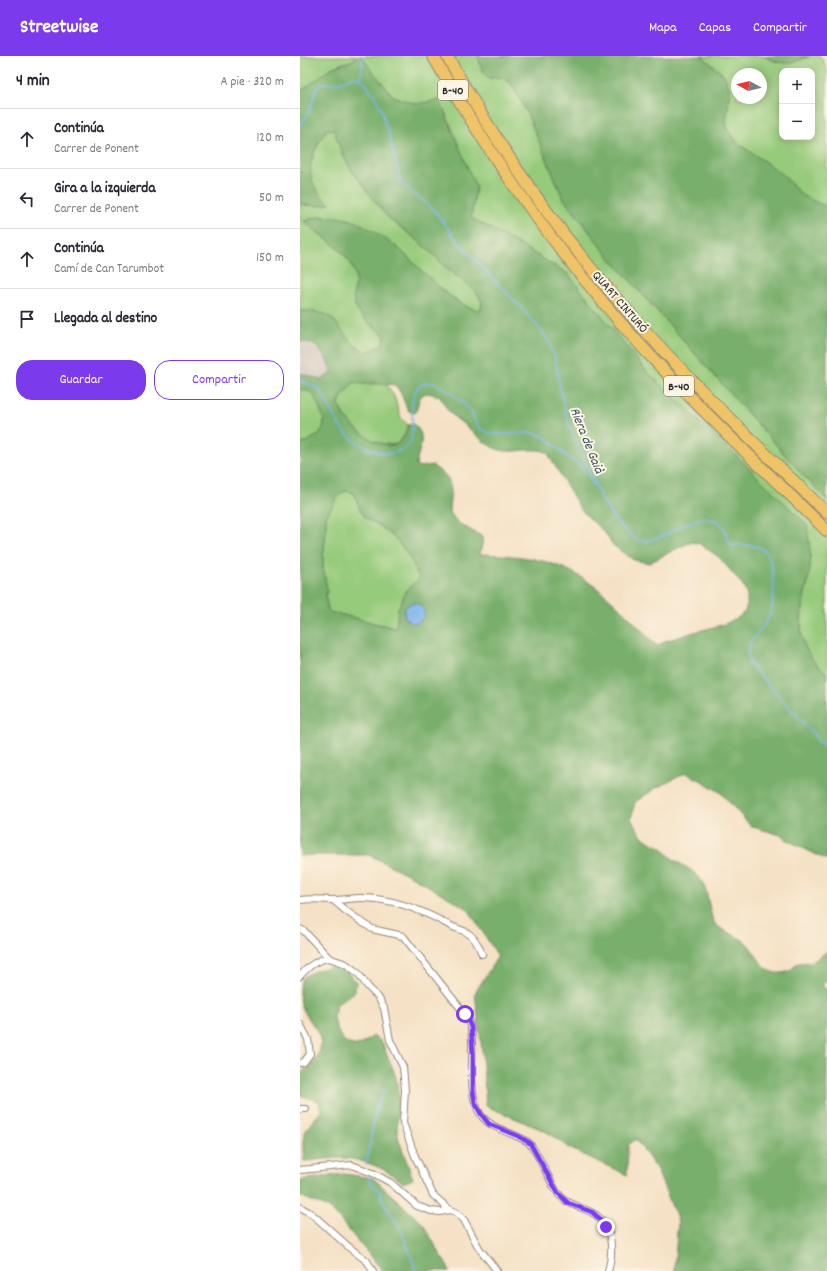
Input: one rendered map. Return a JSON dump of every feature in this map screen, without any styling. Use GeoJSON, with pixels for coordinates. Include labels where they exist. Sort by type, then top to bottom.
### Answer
{"type":"FeatureCollection","features":[{"type":"Feature","properties":{"kind":"highway","name":"QUART CINTURÓ"},"geometry":{"type":"LineString","coordinates":[[433,56],[473,124],[521,197],[579,273],[644,349],[714,421],[827,531]]}},
{"type":"Feature","properties":{"kind":"highway","name":"QUART CINTURÓ"},"geometry":{"type":"LineString","coordinates":[[448,56],[484,118],[509,157],[556,224],[595,273],[650,337],[708,398],[827,513]]}},
{"type":"Feature","properties":{"kind":"street"},"geometry":{"type":"LineString","coordinates":[[300,900],[312,898],[333,900],[362,898],[390,901],[412,907],[455,928],[467,932],[478,943],[482,954]]}},
{"type":"Feature","properties":{"kind":"street"},"geometry":{"type":"LineString","coordinates":[[333,900],[346,912],[372,929],[403,936],[465,1014],[471,1027],[473,1091],[475,1103],[481,1114],[489,1124],[518,1136],[530,1143],[558,1193],[568,1203],[592,1212],[600,1219],[606,1227],[610,1237],[612,1252],[608,1271]]}},
{"type":"Feature","properties":{"kind":"street"},"geometry":{"type":"LineString","coordinates":[[300,929],[304,931],[328,958],[346,964],[358,973],[368,987],[378,997],[384,1008],[390,1040],[403,1067],[405,1090],[403,1123],[415,1156],[436,1197],[464,1220],[480,1248],[497,1271]]}},
{"type":"Feature","properties":{"kind":"street"},"geometry":{"type":"LineString","coordinates":[[300,976],[311,964],[328,958]]}},
{"type":"Feature","properties":{"kind":"street"},"geometry":{"type":"LineString","coordinates":[[300,1024],[308,1039],[310,1054],[304,1062],[300,1063]]}},
{"type":"Feature","properties":{"kind":"street"},"geometry":{"type":"LineString","coordinates":[[300,1170],[352,1165],[375,1174],[391,1183],[417,1206],[431,1211],[440,1212],[450,1210]]}},
{"type":"Feature","properties":{"kind":"street"},"geometry":{"type":"LineString","coordinates":[[431,1211],[435,1206],[436,1197]]}},
{"type":"Feature","properties":{"kind":"street"},"geometry":{"type":"LineString","coordinates":[[300,1207],[312,1214],[367,1261],[373,1271]]}},
{"type":"Feature","properties":{"kind":"shaded area"},"geometry":{"type":"Polygon","coordinates":[[[300,341],[305,342],[320,351],[328,362],[332,373],[321,380],[300,373],[300,341]]]}},
{"type":"Feature","properties":{"kind":"green space"},"geometry":{"type":"Polygon","coordinates":[[[300,56],[356,56],[354,60],[340,64],[300,92],[300,56]]]}},
{"type":"Feature","properties":{"kind":"green space"},"geometry":{"type":"Polygon","coordinates":[[[356,56],[362,56],[369,67],[393,96],[416,104],[440,100],[476,187],[471,218],[510,239],[568,274],[648,373],[807,525],[810,552],[810,573],[803,602],[801,625],[802,636],[810,656],[827,674],[827,860],[787,840],[781,835],[753,827],[720,792],[686,773],[656,788],[635,802],[631,819],[645,839],[662,848],[673,859],[698,876],[705,887],[712,917],[716,925],[749,945],[760,962],[769,970],[774,973],[786,972],[792,969],[796,964],[809,962],[819,958],[827,951],[827,979],[823,984],[823,987],[827,990],[827,1271],[674,1271],[678,1221],[656,1168],[636,1139],[628,1145],[627,1175],[569,1148],[545,1131],[486,1106],[482,1051],[475,993],[498,956],[468,909],[415,878],[369,855],[300,856],[300,445],[317,436],[323,428],[324,419],[314,395],[300,389],[300,373],[321,380],[332,373],[321,352],[317,348],[312,344],[300,341],[300,311],[312,311],[325,314],[332,318],[354,345],[366,352],[380,345],[385,336],[366,321],[355,307],[354,297],[356,280],[352,266],[336,247],[304,221],[316,217],[330,217],[344,218],[357,222],[393,244],[437,285],[459,302],[470,308],[480,310],[482,304],[479,296],[474,290],[447,269],[417,240],[387,217],[350,168],[342,153],[334,130],[327,129],[320,139],[315,149],[310,168],[311,178],[315,187],[330,204],[318,206],[300,204],[300,92],[333,67],[354,60],[356,56]],[[354,382],[339,402],[342,412],[347,419],[363,434],[381,444],[397,444],[404,436],[408,425],[412,423],[417,428],[420,433],[421,443],[416,466],[421,467],[432,465],[446,476],[451,490],[449,510],[458,523],[481,536],[483,540],[480,554],[536,559],[568,570],[593,585],[616,604],[657,646],[665,641],[725,624],[739,617],[745,611],[747,597],[745,589],[741,583],[719,557],[700,544],[693,542],[686,544],[649,563],[634,560],[613,545],[604,532],[581,510],[547,452],[532,450],[506,451],[490,446],[452,415],[440,397],[432,394],[427,393],[421,396],[415,413],[409,411],[395,385],[376,383],[359,384],[354,382]],[[344,491],[336,499],[326,517],[323,558],[326,583],[326,600],[329,612],[396,628],[398,609],[406,591],[419,578],[413,564],[409,556],[393,537],[363,515],[353,493],[344,491]],[[415,603],[410,604],[405,610],[404,617],[408,621],[424,613],[423,608],[415,603]]]}},
{"type":"Feature","properties":{"kind":"green space"},"geometry":{"type":"Polygon","coordinates":[[[362,56],[478,56],[484,73],[505,79],[511,83],[526,111],[563,198],[610,258],[802,474],[827,500],[827,674],[812,660],[804,645],[802,636],[802,618],[808,583],[725,445],[648,373],[568,274],[510,239],[471,218],[476,187],[416,104],[393,96],[369,67],[362,56]]]}},
{"type":"Feature","properties":{"kind":"green space"},"geometry":{"type":"Polygon","coordinates":[[[478,56],[702,56],[724,75],[730,91],[726,120],[728,130],[732,136],[739,144],[781,173],[803,196],[827,207],[827,500],[802,474],[610,258],[563,198],[526,111],[511,83],[505,79],[497,77],[490,79],[482,69],[478,56]]]}},
{"type":"Feature","properties":{"kind":"green space"},"geometry":{"type":"Polygon","coordinates":[[[702,56],[763,56],[776,62],[786,63],[798,61],[810,56],[821,56],[827,70],[827,207],[803,196],[781,173],[739,144],[732,136],[728,130],[726,120],[730,91],[724,75],[702,56]]]}},
{"type":"Feature","properties":{"kind":"green space"},"geometry":{"type":"Polygon","coordinates":[[[763,56],[810,56],[797,61],[781,63],[763,56]]]}},
{"type":"Feature","properties":{"kind":"green space"},"geometry":{"type":"Polygon","coordinates":[[[327,129],[334,130],[342,153],[350,168],[387,217],[417,240],[447,269],[474,290],[479,296],[482,304],[480,310],[472,310],[453,298],[438,286],[398,248],[364,226],[349,219],[318,216],[316,231],[343,254],[354,271],[356,280],[354,302],[356,308],[364,319],[385,336],[384,340],[378,347],[366,352],[354,345],[332,318],[312,311],[300,311],[300,204],[309,206],[330,204],[313,185],[309,175],[309,170],[317,146],[327,129]]]}},
{"type":"Feature","properties":{"kind":"green space"},"geometry":{"type":"Polygon","coordinates":[[[354,382],[362,384],[387,385],[394,396],[401,418],[408,425],[404,436],[397,444],[382,443],[368,438],[355,428],[345,416],[340,408],[339,402],[354,382]]]}},
{"type":"Feature","properties":{"kind":"green space"},"geometry":{"type":"Polygon","coordinates":[[[300,389],[314,395],[325,419],[323,428],[317,436],[300,445],[300,389]]]}},
{"type":"Feature","properties":{"kind":"green space"},"geometry":{"type":"Polygon","coordinates":[[[344,491],[353,493],[363,515],[387,532],[399,543],[409,556],[419,578],[406,591],[398,609],[396,628],[329,612],[326,600],[327,589],[323,568],[326,517],[336,499],[344,491]]]}},
{"type":"Feature","properties":{"kind":"green space"},"geometry":{"type":"Polygon","coordinates":[[[330,967],[339,968],[345,971],[351,975],[356,982],[355,992],[340,1001],[335,1010],[335,1023],[340,1035],[348,1043],[354,1045],[362,1044],[373,1036],[382,1042],[396,1077],[399,1098],[397,1129],[399,1140],[413,1179],[403,1183],[381,1168],[347,1158],[304,1161],[303,1145],[305,1133],[309,1125],[321,1111],[319,1101],[300,1095],[300,1073],[309,1067],[316,1059],[321,1044],[318,1033],[301,1004],[300,985],[303,979],[310,973],[330,967]]]}},
{"type":"Feature","properties":{"kind":"green space"},"geometry":{"type":"Polygon","coordinates":[[[344,1174],[373,1178],[423,1224],[450,1271],[383,1271],[331,1209],[300,1196],[300,1180],[344,1174]]]}},
{"type":"Feature","properties":{"kind":"water"},"geometry":{"type":"Polygon","coordinates":[[[414,603],[421,606],[424,613],[421,620],[414,623],[407,620],[404,613],[407,606],[414,603]]]}},
{"type":"Feature","properties":{"kind":"waterway"},"geometry":{"type":"LineString","coordinates":[[361,79],[363,56]]}},
{"type":"Feature","properties":{"kind":"waterway","name":"Riera de Gaià"},"geometry":{"type":"LineString","coordinates":[[300,125],[309,113],[316,89],[322,83],[338,83],[352,77],[361,79],[366,84],[377,100],[382,111],[401,183],[434,210],[459,243],[511,297],[548,340],[554,355],[564,407],[570,428],[602,500],[620,525],[637,540],[647,541],[665,535],[688,523],[703,518],[718,521],[724,528],[730,545],[755,546],[761,548],[766,553],[770,560],[772,569],[774,590],[772,608],[767,621],[754,637],[748,648],[750,664],[827,751]]}},
{"type":"Feature","properties":{"kind":"waterway"},"geometry":{"type":"LineString","coordinates":[[300,381],[313,385],[321,392],[335,419],[345,433],[365,447],[383,453],[394,453],[407,447],[412,437],[412,403],[414,395],[417,389],[423,384],[435,384],[450,392],[464,404],[469,409],[479,427],[487,432],[493,434],[532,433],[545,438],[581,467],[595,487]]}},
{"type":"Feature","properties":{"kind":"waterway"},"geometry":{"type":"LineString","coordinates":[[366,1165],[377,1106],[384,1089]]}},
{"type":"Feature","properties":{"kind":"waterway"},"geometry":{"type":"LineString","coordinates":[[368,1175],[371,1183],[380,1192],[382,1200],[401,1229],[416,1271]]}},
{"type":"Feature","properties":{"kind":"route"},"geometry":{"type":"LineString","coordinates":[[465,1014],[471,1027],[473,1091],[475,1103],[481,1114],[489,1124],[518,1136],[530,1143],[558,1193],[568,1203],[592,1212],[606,1227]]}}]}
